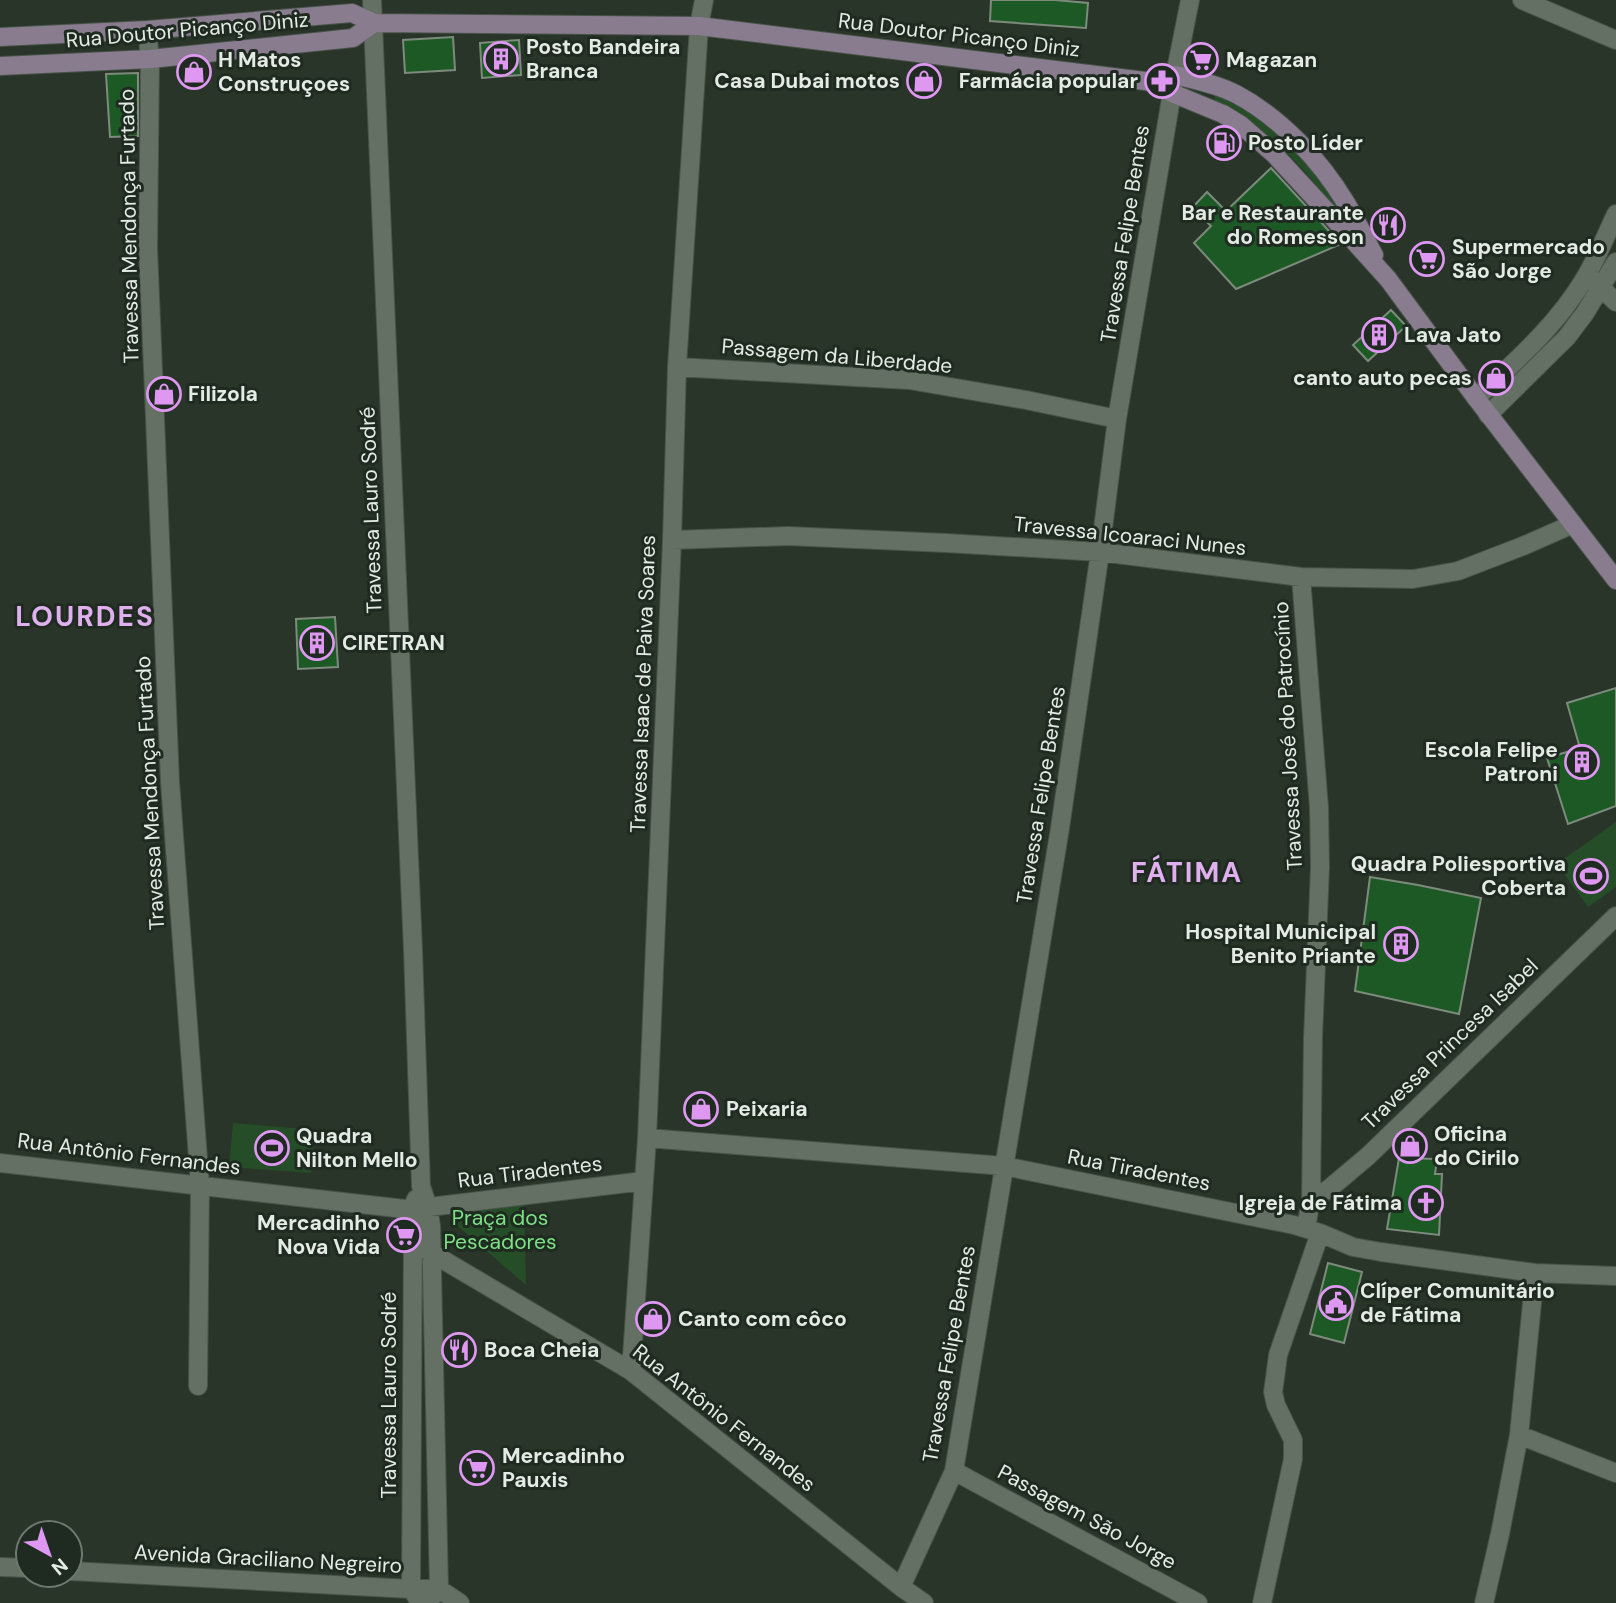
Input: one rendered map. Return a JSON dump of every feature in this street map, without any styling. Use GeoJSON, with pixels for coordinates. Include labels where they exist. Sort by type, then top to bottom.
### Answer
{"type":"FeatureCollection","features":[{"type":"Feature","properties":{"kind":"street","name":"Travessa Lauro Sodré"},"geometry":{"type":"LineString","coordinates":[[372,0],[421,1186],[420,1208],[413,1242],[419,1599]]}},
{"type":"Feature","properties":{"kind":"street","name":"Travessa Isaac de Paiva Soares"},"geometry":{"type":"LineString","coordinates":[[631,1371],[647,1138],[677,367],[699,26],[704,0]]}},
{"type":"Feature","properties":{"kind":"street","name":"Travessa Felipe Bentes"},"geometry":{"type":"LineString","coordinates":[[901,1587],[954,1471],[1060,828],[1117,419],[1169,84],[1190,0]]}},
{"type":"Feature","properties":{"kind":"street"},"geometry":{"type":"LineString","coordinates":[[1522,0],[1616,40]]}},
{"type":"Feature","properties":{"kind":"street","name":"Rua Doutor Picanço Diniz"},"geometry":{"type":"LineString","coordinates":[[0,37],[147,30],[352,13],[374,23],[699,26],[1169,84]]}},
{"type":"Feature","properties":{"kind":"street","name":"Rua Doutor Picanço Diniz"},"geometry":{"type":"LineString","coordinates":[[0,66],[150,59],[353,38],[374,23]]}},
{"type":"Feature","properties":{"kind":"street","name":"Travessa Mendonça Furtado"},"geometry":{"type":"LineString","coordinates":[[147,30],[150,59],[148,248],[168,755],[200,1185],[198,1386]]}},
{"type":"Feature","properties":{"kind":"street"},"geometry":{"type":"LineString","coordinates":[[1169,84],[1214,85],[1235,93],[1278,123],[1302,146],[1345,201],[1388,279]]}},
{"type":"Feature","properties":{"kind":"street"},"geometry":{"type":"LineString","coordinates":[[1169,84],[1241,125],[1274,154],[1388,279],[1616,580]]}},
{"type":"Feature","properties":{"kind":"street"},"geometry":{"type":"LineString","coordinates":[[1476,398],[1550,327],[1587,275],[1616,214]]}},
{"type":"Feature","properties":{"kind":"street"},"geometry":{"type":"LineString","coordinates":[[1489,415],[1567,337],[1616,262]]}},
{"type":"Feature","properties":{"kind":"street"},"geometry":{"type":"LineString","coordinates":[[1587,275],[1616,302]]}},
{"type":"Feature","properties":{"kind":"street","name":"Passagem da Liberdade"},"geometry":{"type":"LineString","coordinates":[[677,367],[909,380],[1117,419]]}},
{"type":"Feature","properties":{"kind":"street","name":"Travessa Icoaraci Nunes"},"geometry":{"type":"LineString","coordinates":[[672,540],[788,536],[946,543],[1100,552],[1301,577],[1413,579],[1458,571],[1573,524]]}},
{"type":"Feature","properties":{"kind":"street","name":"Travessa José do Patrocínio"},"geometry":{"type":"LineString","coordinates":[[1262,1603],[1294,1447],[1273,1392],[1278,1354],[1313,1231],[1312,1038],[1320,808],[1301,577]]}},
{"type":"Feature","properties":{"kind":"street","name":"Travessa Princesa Isabel"},"geometry":{"type":"LineString","coordinates":[[1311,1200],[1330,1188],[1368,1156],[1616,916]]}},
{"type":"Feature","properties":{"kind":"street","name":"Rua Tiradentes"},"geometry":{"type":"LineString","coordinates":[[647,1138],[1004,1166],[1313,1231],[1353,1247],[1535,1273],[1616,1276]]}},
{"type":"Feature","properties":{"kind":"street","name":"Rua Antônio Fernandes"},"geometry":{"type":"LineString","coordinates":[[0,1163],[396,1208],[420,1208]]}},
{"type":"Feature","properties":{"kind":"street","name":"Rua Tiradentes"},"geometry":{"type":"LineString","coordinates":[[420,1208],[644,1181]]}},
{"type":"Feature","properties":{"kind":"street","name":"Travessa Lauro Sodré"},"geometry":{"type":"LineString","coordinates":[[420,1208],[430,1226],[439,1589]]}},
{"type":"Feature","properties":{"kind":"street","name":"Rua Antônio Fernandes"},"geometry":{"type":"LineString","coordinates":[[413,1242],[631,1371],[924,1603]]}},
{"type":"Feature","properties":{"kind":"street"},"geometry":{"type":"LineString","coordinates":[[1484,1603],[1519,1435],[1535,1273]]}},
{"type":"Feature","properties":{"kind":"street"},"geometry":{"type":"LineString","coordinates":[[1519,1435],[1616,1473]]}},
{"type":"Feature","properties":{"kind":"street","name":"Passagem São Jorge"},"geometry":{"type":"LineString","coordinates":[[954,1471],[1198,1603]]}},
{"type":"Feature","properties":{"kind":"street","name":"Avenida Graciliano Negreiro"},"geometry":{"type":"LineString","coordinates":[[84,1572],[419,1599]]}},
{"type":"Feature","properties":{"kind":"street"},"geometry":{"type":"LineString","coordinates":[[419,1599],[439,1589],[460,1603]]}},
{"type":"Feature","properties":{"kind":"green space"},"geometry":{"type":"Polygon","coordinates":[[[1219,95],[1258,117],[1310,161],[1345,212],[1347,226],[1299,165],[1272,141],[1217,104],[1214,97],[1219,95]]]}},
{"type":"Feature","properties":{"kind":"green space","name":"Quadra Poliesportiva Coberta"},"geometry":{"type":"Polygon","coordinates":[[[1616,822],[1616,887],[1588,907],[1557,864],[1616,822]]]}},
{"type":"Feature","properties":{"kind":"green space","name":"Quadra Nilton Mello"},"geometry":{"type":"Polygon","coordinates":[[[233,1123],[315,1130],[311,1173],[229,1167],[233,1123]]]}},
{"type":"Feature","properties":{"kind":"green space","name":"Praça dos Pescadores"},"geometry":{"type":"Polygon","coordinates":[[[524,1204],[526,1285],[459,1227],[454,1217],[462,1210],[524,1204]]]}},
{"type":"Feature","properties":{"kind":"building"},"geometry":{"type":"Polygon","coordinates":[[[991,0],[1088,3],[1086,28],[990,21],[991,0]]]}},
{"type":"Feature","properties":{"kind":"building"},"geometry":{"type":"Polygon","coordinates":[[[453,37],[455,70],[405,73],[403,40],[453,37]]]}},
{"type":"Feature","properties":{"kind":"building","name":"Posto Bandeira Branca"},"geometry":{"type":"Polygon","coordinates":[[[519,40],[521,75],[482,78],[480,43],[519,40]]]}},
{"type":"Feature","properties":{"kind":"building"},"geometry":{"type":"Polygon","coordinates":[[[138,73],[138,136],[110,137],[106,74],[138,73]]]}},
{"type":"Feature","properties":{"kind":"building"},"geometry":{"type":"Polygon","coordinates":[[[1271,168],[1341,244],[1236,289],[1194,243],[1211,226],[1192,208],[1207,192],[1226,211],[1271,168]]]}},
{"type":"Feature","properties":{"kind":"building","name":"Lava Jato"},"geometry":{"type":"Polygon","coordinates":[[[1391,310],[1406,326],[1368,361],[1353,345],[1391,310]]]}},
{"type":"Feature","properties":{"kind":"building","name":"CIRETRAN"},"geometry":{"type":"Polygon","coordinates":[[[335,617],[338,667],[298,669],[296,619],[335,617]]]}},
{"type":"Feature","properties":{"kind":"building","name":"Escola Felipe Patroni"},"geometry":{"type":"Polygon","coordinates":[[[1616,688],[1616,806],[1568,824],[1547,758],[1580,748],[1567,703],[1616,688]]]}},
{"type":"Feature","properties":{"kind":"building","name":"Hospital Municipal Benito Priante"},"geometry":{"type":"Polygon","coordinates":[[[1370,877],[1481,898],[1459,1014],[1355,991],[1370,877]]]}},
{"type":"Feature","properties":{"kind":"building"},"geometry":{"type":"Polygon","coordinates":[[[1399,1158],[1437,1159],[1435,1174],[1442,1174],[1439,1235],[1387,1229],[1399,1158]]]}},
{"type":"Feature","properties":{"kind":"building","name":"Clíper Comunitário de Fátima"},"geometry":{"type":"Polygon","coordinates":[[[1328,1263],[1362,1272],[1344,1343],[1310,1334],[1328,1263]]]}},
{"type":"Feature","properties":{"kind":"place","name":"Posto Bandeira Branca"},"geometry":{"type":"Point","coordinates":[501,59]}},
{"type":"Feature","properties":{"kind":"place","name":"Magazan"},"geometry":{"type":"Point","coordinates":[1201,60]}},
{"type":"Feature","properties":{"kind":"place","name":"H Matos Construçoes"},"geometry":{"type":"Point","coordinates":[194,72]}},
{"type":"Feature","properties":{"kind":"place","name":"Casa Dubai motos"},"geometry":{"type":"Point","coordinates":[924,81]}},
{"type":"Feature","properties":{"kind":"place","name":"Farmácia popular"},"geometry":{"type":"Point","coordinates":[1162,81]}},
{"type":"Feature","properties":{"kind":"place","name":"Posto Líder"},"geometry":{"type":"Point","coordinates":[1224,143]}},
{"type":"Feature","properties":{"kind":"place","name":"Bar e Restaurante do Romesson"},"geometry":{"type":"Point","coordinates":[1388,225]}},
{"type":"Feature","properties":{"kind":"place","name":"Supermercado São Jorge"},"geometry":{"type":"Point","coordinates":[1427,259]}},
{"type":"Feature","properties":{"kind":"place","name":"Lava Jato"},"geometry":{"type":"Point","coordinates":[1379,335]}},
{"type":"Feature","properties":{"kind":"place","name":"canto auto pecas"},"geometry":{"type":"Point","coordinates":[1496,378]}},
{"type":"Feature","properties":{"kind":"place","name":"Filizola"},"geometry":{"type":"Point","coordinates":[164,394]}},
{"type":"Feature","properties":{"kind":"place","name":"CIRETRAN"},"geometry":{"type":"Point","coordinates":[317,643]}},
{"type":"Feature","properties":{"kind":"place","name":"Escola Felipe Patroni"},"geometry":{"type":"Point","coordinates":[1582,762]}},
{"type":"Feature","properties":{"kind":"place","name":"Quadra Poliesportiva Coberta"},"geometry":{"type":"Point","coordinates":[1591,876]}},
{"type":"Feature","properties":{"kind":"place","name":"Hospital Municipal Benito Priante"},"geometry":{"type":"Point","coordinates":[1401,944]}},
{"type":"Feature","properties":{"kind":"place","name":"Peixaria"},"geometry":{"type":"Point","coordinates":[701,1109]}},
{"type":"Feature","properties":{"kind":"place","name":"Oficina do Cirilo"},"geometry":{"type":"Point","coordinates":[1410,1146]}},
{"type":"Feature","properties":{"kind":"place","name":"Quadra Nilton Mello"},"geometry":{"type":"Point","coordinates":[272,1148]}},
{"type":"Feature","properties":{"kind":"place","name":"Igreja de Fátima"},"geometry":{"type":"Point","coordinates":[1426,1203]}},
{"type":"Feature","properties":{"kind":"place","name":"Mercadinho Nova Vida"},"geometry":{"type":"Point","coordinates":[404,1235]}},
{"type":"Feature","properties":{"kind":"place","name":"Clíper Comunitário de Fátima"},"geometry":{"type":"Point","coordinates":[1336,1303]}},
{"type":"Feature","properties":{"kind":"place","name":"Canto com côco"},"geometry":{"type":"Point","coordinates":[653,1319]}},
{"type":"Feature","properties":{"kind":"place","name":"Boca Cheia"},"geometry":{"type":"Point","coordinates":[459,1350]}},
{"type":"Feature","properties":{"kind":"place","name":"Mercadinho Pauxis"},"geometry":{"type":"Point","coordinates":[477,1468]}},
{"type":"Feature","properties":{"kind":"district","name":"LOURDES"},"geometry":{"type":"Point","coordinates":[85,616]}},
{"type":"Feature","properties":{"kind":"district","name":"FÁTIMA"},"geometry":{"type":"Point","coordinates":[1187,872]}}]}
